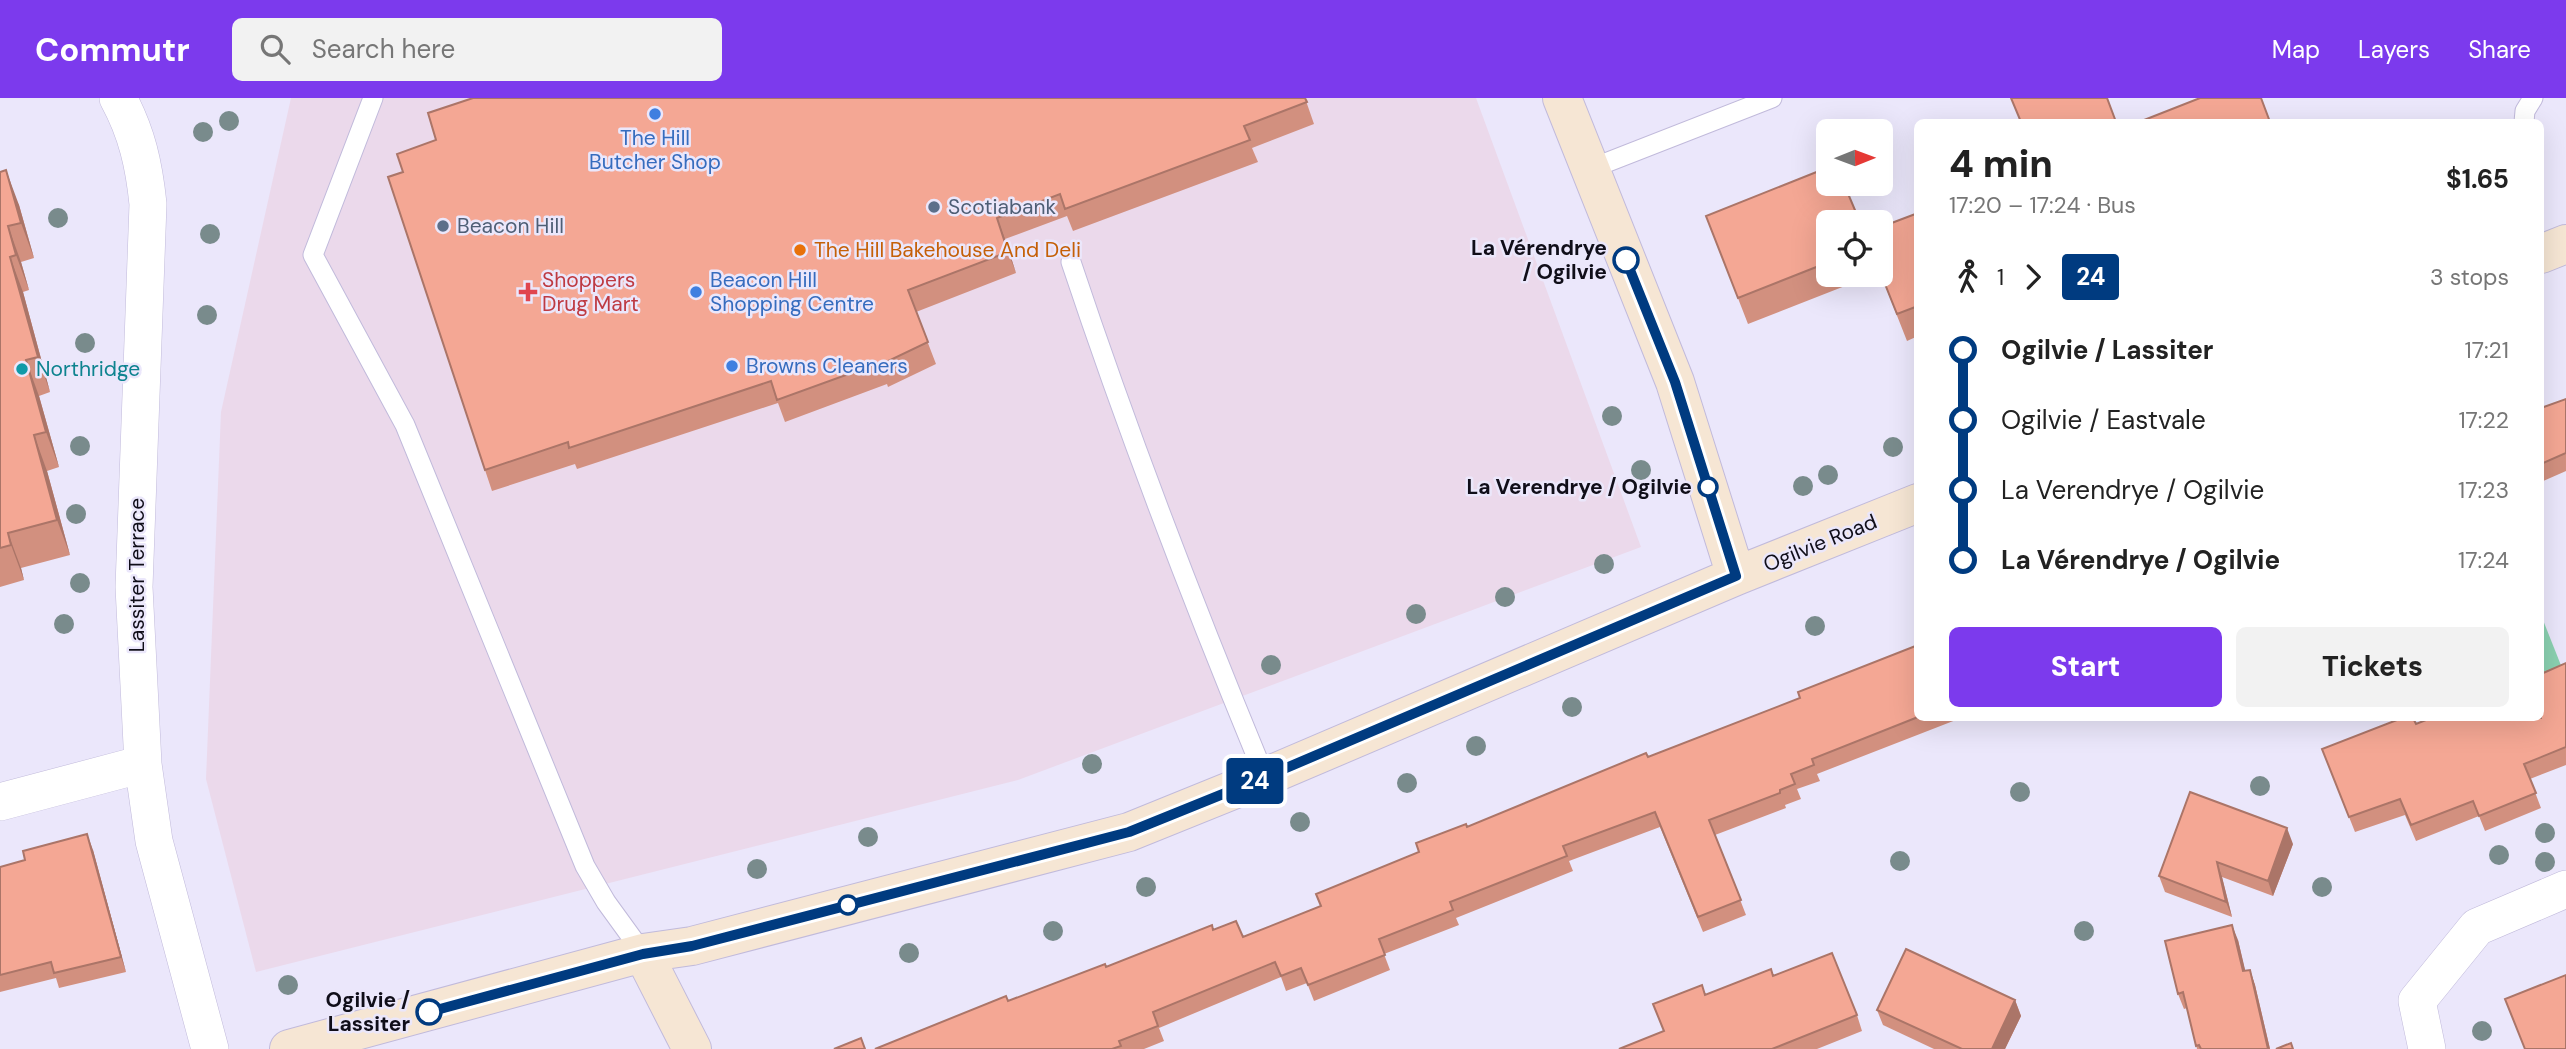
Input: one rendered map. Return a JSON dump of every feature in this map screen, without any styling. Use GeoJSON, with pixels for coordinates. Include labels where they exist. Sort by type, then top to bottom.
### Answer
{"type":"FeatureCollection","features":[{"type":"Feature","properties":{"kind":"street","name":"Lassiter Terrace"},"geometry":{"type":"LineString","coordinates":[[118,98],[133,127],[148,204],[134,587],[143,764],[154,841],[210,1049]]}},
{"type":"Feature","properties":{"kind":"street"},"geometry":{"type":"LineString","coordinates":[[1562,98],[1675,382],[1736,576]]}},
{"type":"Feature","properties":{"kind":"street","name":"Ogilvie Road"},"geometry":{"type":"LineString","coordinates":[[289,1049],[643,954],[692,946],[1129,832],[1265,777],[1736,576],[1914,505]]}},
{"type":"Feature","properties":{"kind":"street"},"geometry":{"type":"LineString","coordinates":[[0,802],[143,764]]}},
{"type":"Feature","properties":{"kind":"street"},"geometry":{"type":"LineString","coordinates":[[2427,1049],[2417,1001],[2477,927],[2566,889]]}},
{"type":"Feature","properties":{"kind":"street"},"geometry":{"type":"LineString","coordinates":[[643,954],[692,1049]]}},
{"type":"Feature","properties":{"kind":"lane"},"geometry":{"type":"LineString","coordinates":[[373,98],[313,255],[405,425],[585,866],[606,902],[643,954]]}},
{"type":"Feature","properties":{"kind":"lane"},"geometry":{"type":"LineString","coordinates":[[1590,169],[1772,98]]}},
{"type":"Feature","properties":{"kind":"lane"},"geometry":{"type":"LineString","coordinates":[[2524,119],[2525,111],[2533,98]]}},
{"type":"Feature","properties":{"kind":"lane"},"geometry":{"type":"LineString","coordinates":[[1070,262],[1112,387],[1265,777]]}},
{"type":"Feature","properties":{"kind":"shaded area","name":"Beacon Hill Shopping Centre"},"geometry":{"type":"Polygon","coordinates":[[[291,98],[1476,98],[1641,547],[1018,780],[256,972],[206,779],[221,412],[291,98]]]}},
{"type":"Feature","properties":{"kind":"green space"},"geometry":{"type":"Polygon","coordinates":[[[2544,623],[2566,678],[2566,732],[2544,677],[2544,623]]]}},
{"type":"Feature","properties":{"kind":"building","name":"Beacon Hill Shopping Centre"},"geometry":{"type":"Polygon","coordinates":[[[473,98],[1305,98],[1307,102],[1244,126],[1250,140],[1065,209],[1060,194],[997,218],[1008,252],[908,290],[928,342],[880,365],[879,363],[777,400],[771,381],[569,448],[568,442],[485,470],[388,177],[403,172],[397,154],[436,140],[428,113],[473,98]]]}},
{"type":"Feature","properties":{"kind":"building"},"geometry":{"type":"Polygon","coordinates":[[[2011,98],[2107,98],[2115,119],[2020,119],[2011,98]]]}},
{"type":"Feature","properties":{"kind":"building"},"geometry":{"type":"Polygon","coordinates":[[[2200,98],[2261,98],[2269,119],[2147,119],[2200,98]]]}},
{"type":"Feature","properties":{"kind":"building","name":"Northridge"},"geometry":{"type":"Polygon","coordinates":[[[6,170],[21,223],[8,226],[16,255],[10,257],[38,357],[26,360],[46,432],[34,435],[57,520],[8,533],[11,545],[0,548],[0,172],[6,170]]]}},
{"type":"Feature","properties":{"kind":"building"},"geometry":{"type":"Polygon","coordinates":[[[1816,172],[1816,196],[1849,196],[1855,210],[1816,210],[1816,267],[1738,298],[1706,216],[1816,172]]]}},
{"type":"Feature","properties":{"kind":"building"},"geometry":{"type":"Polygon","coordinates":[[[1914,215],[1914,308],[1897,314],[1886,287],[1893,287],[1893,222],[1914,215]]]}},
{"type":"Feature","properties":{"kind":"building"},"geometry":{"type":"Polygon","coordinates":[[[2566,399],[2566,453],[2544,463],[2544,407],[2566,399]]]}},
{"type":"Feature","properties":{"kind":"building"},"geometry":{"type":"Polygon","coordinates":[[[1914,647],[1914,719],[1812,759],[1814,765],[1791,774],[1795,784],[1780,790],[1780,793],[1709,820],[1741,900],[1698,917],[1655,812],[1563,846],[1567,856],[1450,902],[1453,910],[1379,939],[1385,955],[1308,985],[1301,968],[1281,976],[1275,962],[1153,1012],[1158,1026],[1119,1041],[1121,1046],[1112,1049],[875,1049],[1006,996],[1008,1001],[1105,964],[1106,967],[1212,925],[1213,930],[1236,921],[1243,937],[1321,906],[1316,894],[1419,852],[1416,843],[1466,824],[1467,827],[1646,753],[1648,757],[1800,698],[1798,692],[1914,647]]]}},
{"type":"Feature","properties":{"kind":"building"},"geometry":{"type":"Polygon","coordinates":[[[2566,663],[2566,747],[2524,764],[2536,793],[2479,816],[2473,801],[2411,825],[2400,799],[2349,817],[2322,749],[2394,721],[2414,721],[2416,724],[2424,721],[2544,721],[2544,673],[2566,663]]]}},
{"type":"Feature","properties":{"kind":"building"},"geometry":{"type":"Polygon","coordinates":[[[2190,792],[2287,828],[2268,881],[2217,862],[2226,902],[2159,876],[2190,792]]]}},
{"type":"Feature","properties":{"kind":"building"},"geometry":{"type":"Polygon","coordinates":[[[87,834],[121,957],[54,973],[51,962],[0,975],[0,867],[25,860],[23,851],[87,834]]]}},
{"type":"Feature","properties":{"kind":"building"},"geometry":{"type":"Polygon","coordinates":[[[2232,925],[2243,971],[2250,970],[2268,1049],[2201,1049],[2199,1045],[2196,1046],[2183,992],[2178,994],[2165,941],[2232,925]]]}},
{"type":"Feature","properties":{"kind":"building"},"geometry":{"type":"Polygon","coordinates":[[[1906,949],[2015,1000],[1992,1049],[1962,1049],[1877,1010],[1906,949]]]}},
{"type":"Feature","properties":{"kind":"building"},"geometry":{"type":"Polygon","coordinates":[[[1832,953],[1857,1015],[1772,1049],[1619,1049],[1664,1031],[1653,1004],[1702,985],[1705,995],[1771,969],[1773,976],[1832,953]]]}},
{"type":"Feature","properties":{"kind":"building"},"geometry":{"type":"Polygon","coordinates":[[[2566,975],[2566,1049],[2525,1049],[2505,999],[2566,975]]]}},
{"type":"Feature","properties":{"kind":"building"},"geometry":{"type":"Polygon","coordinates":[[[861,1038],[865,1049],[834,1049],[861,1038]]]}},
{"type":"Feature","properties":{"kind":"building"},"geometry":{"type":"Polygon","coordinates":[[[2291,1043],[2293,1049],[2276,1049],[2291,1043]]]}},
{"type":"Feature","properties":{"kind":"bus line","name":"24"},"geometry":{"type":"LineString","coordinates":[[429,1012],[643,954],[692,946],[1129,832],[1265,777],[1736,576],[1675,382],[1626,260]]}},
{"type":"Feature","properties":{"kind":"place","name":"The Hill Butcher Shop"},"geometry":{"type":"Point","coordinates":[655,114]}},
{"type":"Feature","properties":{"kind":"place","name":"Scotiabank"},"geometry":{"type":"Point","coordinates":[934,207]}},
{"type":"Feature","properties":{"kind":"place","name":"Beacon Hill"},"geometry":{"type":"Point","coordinates":[443,226]}},
{"type":"Feature","properties":{"kind":"place","name":"The Hill Bakehouse And Deli"},"geometry":{"type":"Point","coordinates":[800,250]}},
{"type":"Feature","properties":{"kind":"place","name":"La Vérendrye / Ogilvie"},"geometry":{"type":"Point","coordinates":[1626,260]}},
{"type":"Feature","properties":{"kind":"place","name":"Shoppers Drug Mart"},"geometry":{"type":"Point","coordinates":[528,292]}},
{"type":"Feature","properties":{"kind":"place","name":"Beacon Hill Shopping Centre"},"geometry":{"type":"Point","coordinates":[696,292]}},
{"type":"Feature","properties":{"kind":"place","name":"Browns Cleaners"},"geometry":{"type":"Point","coordinates":[732,366]}},
{"type":"Feature","properties":{"kind":"place","name":"Northridge"},"geometry":{"type":"Point","coordinates":[22,369]}},
{"type":"Feature","properties":{"kind":"place","name":"La Verendrye / Ogilvie"},"geometry":{"type":"Point","coordinates":[1708,487]}},
{"type":"Feature","properties":{"kind":"place","name":"Ogilvie / Lassiter"},"geometry":{"type":"Point","coordinates":[429,1012]}}]}
